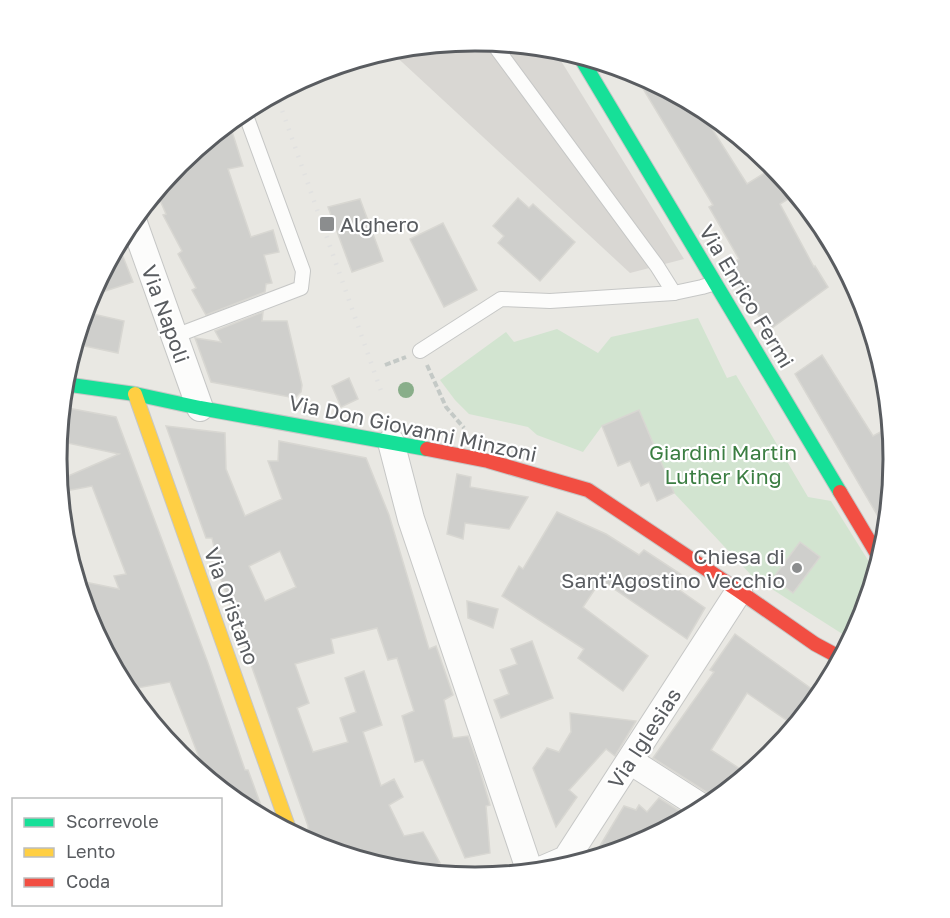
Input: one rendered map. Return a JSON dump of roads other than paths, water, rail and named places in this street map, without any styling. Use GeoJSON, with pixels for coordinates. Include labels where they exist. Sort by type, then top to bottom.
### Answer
{"type":"FeatureCollection","features":[{"type":"Feature","properties":{"kind":"street","name":"Via Enrico Fermi"},"geometry":{"type":"LineString","coordinates":[[586,67],[873,547]]}},
{"type":"Feature","properties":{"kind":"street","name":"Via Napoli"},"geometry":{"type":"LineString","coordinates":[[137,231],[200,408]]}},
{"type":"Feature","properties":{"kind":"street","name":"Via Don Giovanni Minzoni"},"geometry":{"type":"LineString","coordinates":[[74,385],[135,394],[488,461],[588,489],[815,644],[833,654]]}},
{"type":"Feature","properties":{"kind":"street","name":"Via Oristano"},"geometry":{"type":"LineString","coordinates":[[135,394],[286,820]]}},
{"type":"Feature","properties":{"kind":"street"},"geometry":{"type":"LineString","coordinates":[[391,442],[411,519],[527,864]]}},
{"type":"Feature","properties":{"kind":"street","name":"Via Iglesias"},"geometry":{"type":"LineString","coordinates":[[569,856],[739,591]]}},
{"type":"Feature","properties":{"kind":"street","name":"Via Don Giovanni Minzoni"},"geometry":{"type":"LineString","coordinates":[[815,644],[837,647]]}},
{"type":"Feature","properties":{"kind":"street"},"geometry":{"type":"LineString","coordinates":[[630,760],[695,802]]}},
{"type":"Feature","properties":{"kind":"lane"},"geometry":{"type":"LineString","coordinates":[[499,52],[657,266],[674,293]]}},
{"type":"Feature","properties":{"kind":"lane"},"geometry":{"type":"LineString","coordinates":[[175,336],[301,288],[303,271],[248,120]]}},
{"type":"Feature","properties":{"kind":"lane"},"geometry":{"type":"LineString","coordinates":[[420,351],[501,299],[550,300],[674,293],[715,283]]}},
{"type":"Feature","properties":{"kind":"railway"},"geometry":{"type":"LineString","coordinates":[[279,102],[381,391]]}},
{"type":"Feature","properties":{"kind":"place","name":"Alghero"},"geometry":{"type":"Point","coordinates":[327,224]}},
{"type":"Feature","properties":{"kind":"place","name":"Chiesa di Sant'Agostino Vecchio"},"geometry":{"type":"Point","coordinates":[797,568]}},
{"type":"Feature","properties":{"kind":"park label","name":"Giardini Martin Luther King"},"geometry":{"type":"Point","coordinates":[723,464]}}]}
